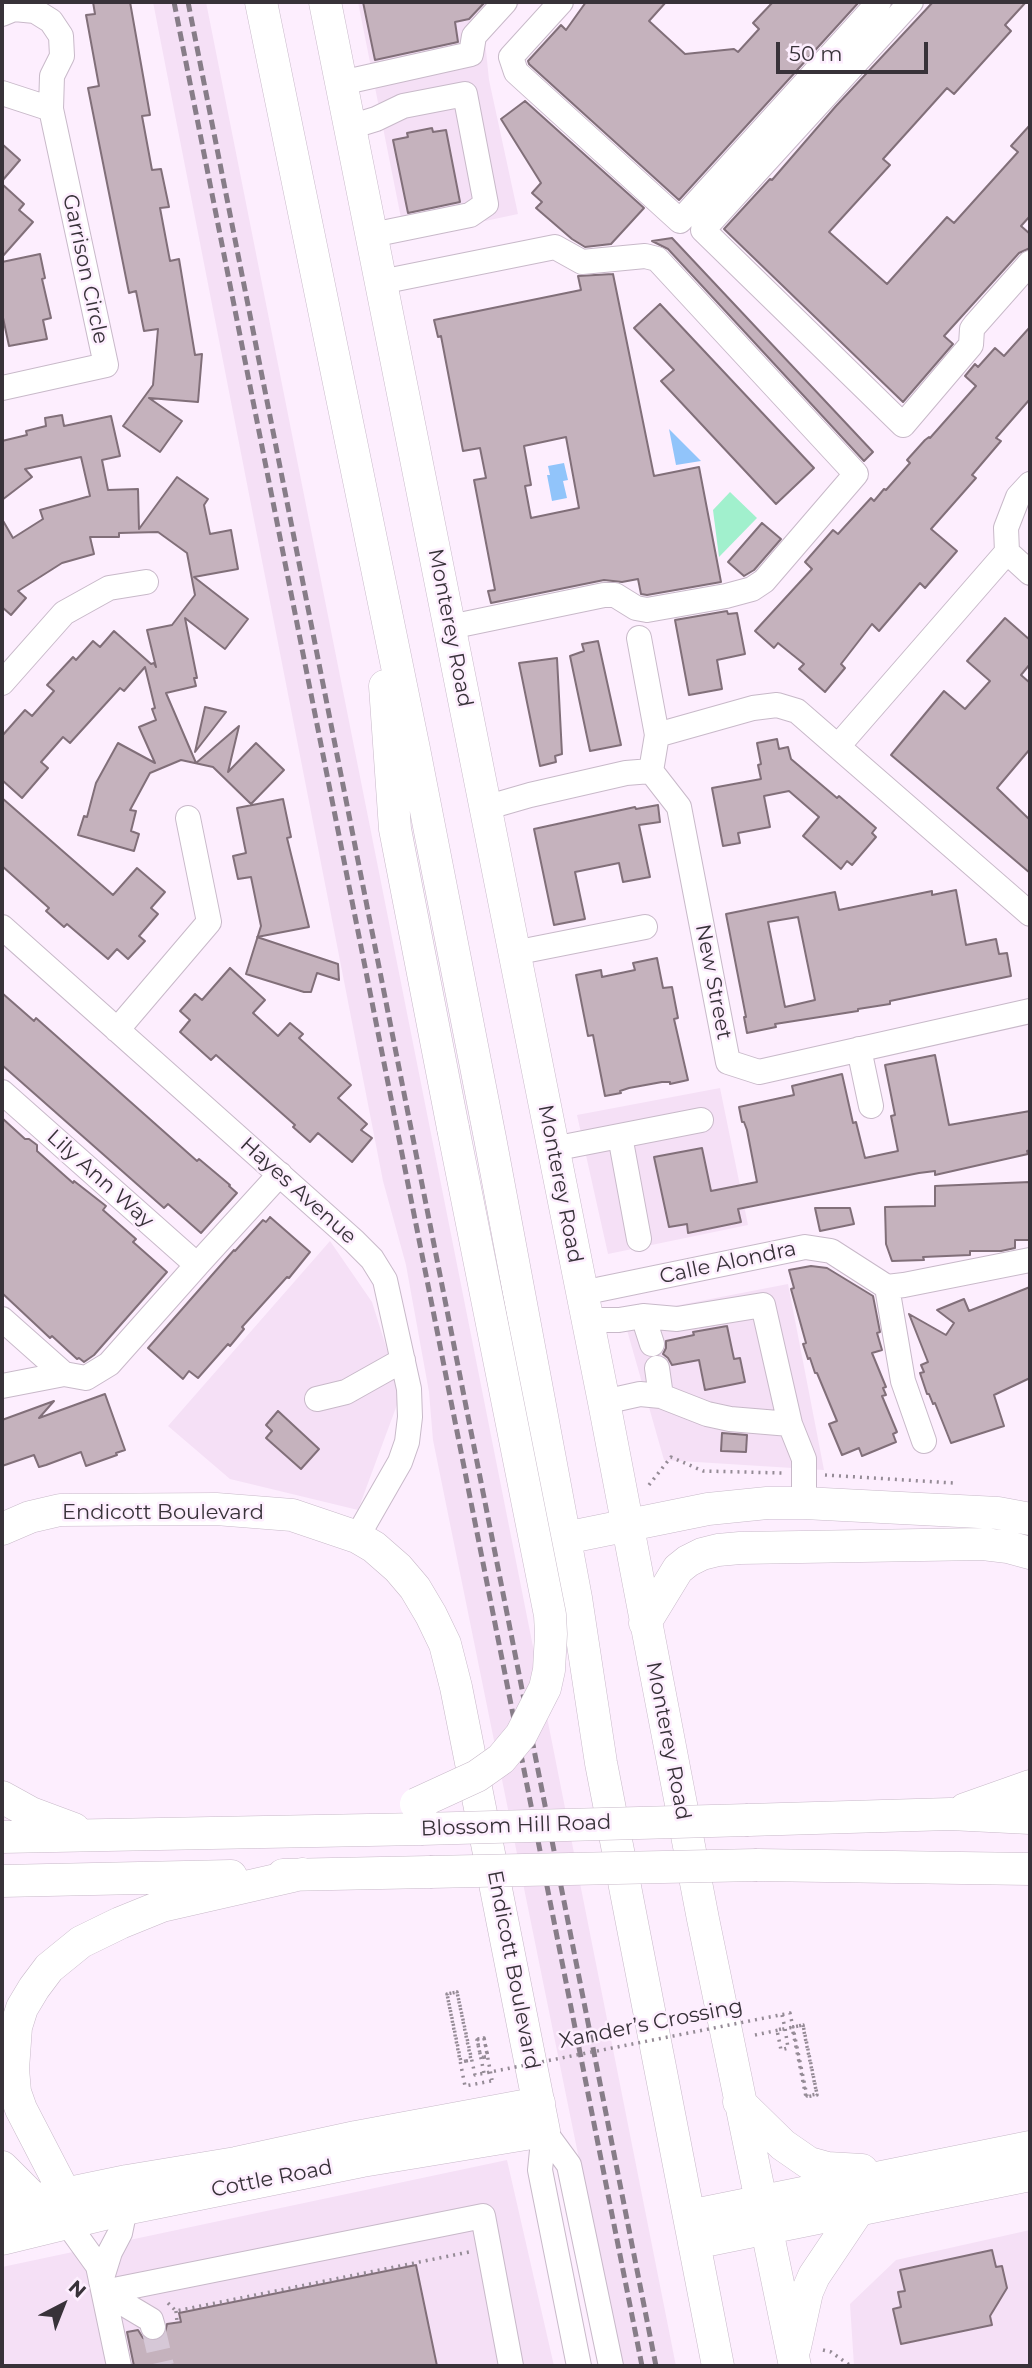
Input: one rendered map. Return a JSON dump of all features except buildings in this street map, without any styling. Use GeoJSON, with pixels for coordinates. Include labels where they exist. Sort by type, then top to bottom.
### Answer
{"type":"FeatureCollection","features":[{"type":"Feature","properties":{"kind":"main road"},"geometry":{"type":"LineString","coordinates":[[261,2],[376,559],[490,1138],[565,1538],[609,1803],[718,2366]]}},
{"type":"Feature","properties":{"kind":"main road","name":"Monterey Road"},"geometry":{"type":"LineString","coordinates":[[325,2],[604,1402],[739,2102],[763,2215],[804,2357]]}},
{"type":"Feature","properties":{"kind":"main road"},"geometry":{"type":"LineString","coordinates":[[376,559],[395,829],[548,1601],[551,1634],[545,1688],[522,1735],[501,1759],[419,1816]]}},
{"type":"Feature","properties":{"kind":"main road"},"geometry":{"type":"LineString","coordinates":[[565,1538],[737,1505],[804,1488],[1030,1519]]}},
{"type":"Feature","properties":{"kind":"main road","name":"Endicott Boulevard"},"geometry":{"type":"LineString","coordinates":[[2,1530],[30,1517],[60,1510],[216,1509],[292,1515],[357,1537],[374,1547],[398,1568],[415,1588],[445,1644],[466,1730],[542,2117]]}},
{"type":"Feature","properties":{"kind":"main road"},"geometry":{"type":"LineString","coordinates":[[645,1623],[670,1578],[678,1569],[702,1554],[718,1550],[983,1544],[1030,1553]]}},
{"type":"Feature","properties":{"kind":"main road"},"geometry":{"type":"LineString","coordinates":[[950,1814],[1030,1786]]}},
{"type":"Feature","properties":{"kind":"main road"},"geometry":{"type":"LineString","coordinates":[[2,1797],[32,1813],[88,1835]]}},
{"type":"Feature","properties":{"kind":"main road","name":"Blossom Hill Road"},"geometry":{"type":"LineString","coordinates":[[2,1837],[363,1830],[419,1816],[748,1820],[950,1814],[1030,1818]]}},
{"type":"Feature","properties":{"kind":"main road","name":"Blossom Hill Road"},"geometry":{"type":"LineString","coordinates":[[2,1881],[757,1865],[1030,1868]]}},
{"type":"Feature","properties":{"kind":"main road"},"geometry":{"type":"LineString","coordinates":[[56,2206],[15,2092],[13,2069],[16,2027],[22,2008],[49,1968],[82,1941],[162,1906],[302,1874]]}},
{"type":"Feature","properties":{"kind":"main road"},"geometry":{"type":"LineString","coordinates":[[739,2102],[783,2145],[809,2163],[827,2168],[898,2172]]}},
{"type":"Feature","properties":{"kind":"main road","name":"Cottle Road"},"geometry":{"type":"LineString","coordinates":[[2,2239],[56,2206],[542,2117]]}},
{"type":"Feature","properties":{"kind":"main road","name":"Cottle Road"},"geometry":{"type":"LineString","coordinates":[[2,2207],[125,2209],[362,2161],[542,2117]]}},
{"type":"Feature","properties":{"kind":"main road"},"geometry":{"type":"LineString","coordinates":[[692,2230],[763,2215],[898,2172],[1030,2147]]}},
{"type":"Feature","properties":{"kind":"main road"},"geometry":{"type":"LineString","coordinates":[[2,2167],[56,2206]]}},
{"type":"Feature","properties":{"kind":"main road"},"geometry":{"type":"LineString","coordinates":[[763,2215],[859,2209],[1030,2175]]}},
{"type":"Feature","properties":{"kind":"main road"},"geometry":{"type":"LineString","coordinates":[[804,2357],[807,2292],[814,2276],[859,2209]]}},
{"type":"Feature","properties":{"kind":"street"},"geometry":{"type":"LineString","coordinates":[[341,83],[471,54],[474,36],[505,2]]}},
{"type":"Feature","properties":{"kind":"street"},"geometry":{"type":"LineString","coordinates":[[561,2],[512,57],[516,72],[680,221],[879,2]]}},
{"type":"Feature","properties":{"kind":"street"},"geometry":{"type":"LineString","coordinates":[[911,2],[704,230],[903,425],[971,345],[972,329],[975,325],[1030,263]]}},
{"type":"Feature","properties":{"kind":"street","name":"Garrison Circle"},"geometry":{"type":"LineString","coordinates":[[2,14],[14,9],[35,11],[51,21],[61,36],[62,56],[52,75],[51,109],[106,365],[2,388]]}},
{"type":"Feature","properties":{"kind":"street"},"geometry":{"type":"LineString","coordinates":[[2,93],[51,109]]}},
{"type":"Feature","properties":{"kind":"street"},"geometry":{"type":"LineString","coordinates":[[350,127],[376,119],[403,106],[465,94],[486,204],[470,215],[372,235]]}},
{"type":"Feature","properties":{"kind":"street"},"geometry":{"type":"LineString","coordinates":[[381,282],[555,247],[582,262],[645,256],[657,259],[856,474],[764,581],[752,589],[647,610],[636,608],[615,595],[604,594],[450,627]]}},
{"type":"Feature","properties":{"kind":"street"},"geometry":{"type":"LineString","coordinates":[[839,745],[1007,552],[1006,528],[1018,497],[1030,484]]}},
{"type":"Feature","properties":{"kind":"street"},"geometry":{"type":"LineString","coordinates":[[1007,552],[1030,573]]}},
{"type":"Feature","properties":{"kind":"street"},"geometry":{"type":"LineString","coordinates":[[2,683],[64,613],[109,588],[146,582]]}},
{"type":"Feature","properties":{"kind":"street"},"geometry":{"type":"LineString","coordinates":[[485,808],[626,773],[651,771],[657,735],[639,638]]}},
{"type":"Feature","properties":{"kind":"street"},"geometry":{"type":"LineString","coordinates":[[657,735],[753,708],[777,705],[797,711],[1030,914]]}},
{"type":"Feature","properties":{"kind":"street","name":"New Street"},"geometry":{"type":"LineString","coordinates":[[651,771],[679,807],[728,1062],[759,1072],[1030,1012]]}},
{"type":"Feature","properties":{"kind":"street"},"geometry":{"type":"LineString","coordinates":[[117,1030],[209,922],[188,818]]}},
{"type":"Feature","properties":{"kind":"street","name":"Hayes Avenue"},"geometry":{"type":"LineString","coordinates":[[2,927],[372,1258],[385,1280],[409,1389],[410,1416],[407,1442],[390,1482],[357,1537]]}},
{"type":"Feature","properties":{"kind":"street"},"geometry":{"type":"LineString","coordinates":[[514,953],[645,927]]}},
{"type":"Feature","properties":{"kind":"street"},"geometry":{"type":"LineString","coordinates":[[859,1049],[871,1106]]}},
{"type":"Feature","properties":{"kind":"street","name":"Lily Ann Way"},"geometry":{"type":"LineString","coordinates":[[2,1092],[197,1265]]}},
{"type":"Feature","properties":{"kind":"street"},"geometry":{"type":"LineString","coordinates":[[553,1149],[701,1120]]}},
{"type":"Feature","properties":{"kind":"street"},"geometry":{"type":"LineString","coordinates":[[620,1136],[639,1239]]}},
{"type":"Feature","properties":{"kind":"street"},"geometry":{"type":"LineString","coordinates":[[2,1386],[64,1374],[86,1378],[109,1364],[280,1174]]}},
{"type":"Feature","properties":{"kind":"street","name":"Calle Alondra"},"geometry":{"type":"LineString","coordinates":[[584,1307],[805,1247],[831,1251],[887,1287]]}},
{"type":"Feature","properties":{"kind":"street"},"geometry":{"type":"LineString","coordinates":[[924,1441],[903,1381],[887,1287],[1030,1260]]}},
{"type":"Feature","properties":{"kind":"street"},"geometry":{"type":"LineString","coordinates":[[584,1307],[619,1320],[643,1316],[677,1319],[763,1306],[790,1423],[804,1459],[804,1488]]}},
{"type":"Feature","properties":{"kind":"street"},"geometry":{"type":"LineString","coordinates":[[643,1316],[652,1344]]}},
{"type":"Feature","properties":{"kind":"street"},"geometry":{"type":"LineString","coordinates":[[2,1319],[64,1374]]}},
{"type":"Feature","properties":{"kind":"street"},"geometry":{"type":"LineString","coordinates":[[317,1399],[346,1392],[403,1360]]}},
{"type":"Feature","properties":{"kind":"street"},"geometry":{"type":"LineString","coordinates":[[657,1368],[661,1396]]}},
{"type":"Feature","properties":{"kind":"street"},"geometry":{"type":"LineString","coordinates":[[604,1402],[640,1394],[661,1396],[707,1414],[730,1419],[790,1423]]}},
{"type":"Feature","properties":{"kind":"street","name":"Endicott Boulevard"},"geometry":{"type":"LineString","coordinates":[[542,2117],[540,2171],[579,2366]]}},
{"type":"Feature","properties":{"kind":"street","name":"Endicott Boulevard"},"geometry":{"type":"LineString","coordinates":[[542,2117],[569,2165],[611,2366]]}},
{"type":"Feature","properties":{"kind":"street"},"geometry":{"type":"LineString","coordinates":[[56,2206],[98,2266],[118,2366]]}},
{"type":"Feature","properties":{"kind":"street"},"geometry":{"type":"LineString","coordinates":[[103,2286],[110,2252],[120,2233],[125,2209]]}},
{"type":"Feature","properties":{"kind":"street"},"geometry":{"type":"LineString","coordinates":[[103,2286],[483,2216],[511,2366]]}},
{"type":"Feature","properties":{"kind":"street"},"geometry":{"type":"LineString","coordinates":[[103,2286],[151,2319],[153,2327]]}},
{"type":"Feature","properties":{"kind":"path"},"geometry":{"type":"LineString","coordinates":[[649,1485],[671,1457],[703,1471],[804,1488],[964,1483]]}},
{"type":"Feature","properties":{"kind":"path"},"geometry":{"type":"LineString","coordinates":[[484,2074],[475,2075],[457,1992],[447,1993],[450,2007],[461,2062],[471,2060],[457,1992],[447,1994],[465,2086],[494,2080],[484,2038],[477,2040],[481,2058],[484,2057],[488,2056],[484,2038],[477,2039],[479,2048],[481,2056],[482,2065],[484,2074]]}},
{"type":"Feature","properties":{"kind":"path","name":"Xander’s Crossing"},"geometry":{"type":"LineString","coordinates":[[484,2074],[790,2013],[793,2025],[795,2037],[797,2049],[807,2096],[817,2094],[803,2025],[798,2026],[792,2027],[806,2097],[817,2095],[814,2083],[803,2025],[776,2031],[755,2035]]}},
{"type":"Feature","properties":{"kind":"path"},"geometry":{"type":"LineString","coordinates":[[776,2031],[780,2050],[788,2048],[784,2029],[777,2030],[781,2050],[789,2048],[782,2015]]}},
{"type":"Feature","properties":{"kind":"path"},"geometry":{"type":"LineString","coordinates":[[176,2311],[489,2248]]}},
{"type":"Feature","properties":{"kind":"path"},"geometry":{"type":"LineString","coordinates":[[164,2298],[176,2311],[177,2322]]}},
{"type":"Feature","properties":{"kind":"path"},"geometry":{"type":"LineString","coordinates":[[804,2357],[831,2352],[851,2366]]}},
{"type":"Feature","properties":{"kind":"shaded area"},"geometry":{"type":"Polygon","coordinates":[[[153,2],[206,2],[676,2366],[621,2366],[433,1440],[429,1392],[406,1265],[383,1181],[153,2]]]}},
{"type":"Feature","properties":{"kind":"shaded area"},"geometry":{"type":"Polygon","coordinates":[[[358,2],[521,2],[485,41],[489,80],[518,214],[405,238],[358,2]]]}},
{"type":"Feature","properties":{"kind":"shaded area"},"geometry":{"type":"Polygon","coordinates":[[[720,1088],[748,1225],[608,1254],[577,1115],[720,1088]]]}},
{"type":"Feature","properties":{"kind":"shaded area"},"geometry":{"type":"Polygon","coordinates":[[[330,1241],[372,1302],[401,1394],[358,1510],[230,1479],[168,1426],[330,1241]]]}},
{"type":"Feature","properties":{"kind":"shaded area"},"geometry":{"type":"Polygon","coordinates":[[[788,1284],[824,1470],[664,1460],[623,1316],[788,1284]]]}},
{"type":"Feature","properties":{"kind":"shaded area"},"geometry":{"type":"Polygon","coordinates":[[[507,2160],[554,2366],[2,2366],[2,2267],[507,2160]]]}},
{"type":"Feature","properties":{"kind":"shaded area"},"geometry":{"type":"Polygon","coordinates":[[[1030,2230],[1030,2366],[854,2366],[850,2304],[896,2260],[1030,2230]]]}},
{"type":"Feature","properties":{"kind":"green space"},"geometry":{"type":"Polygon","coordinates":[[[730,492],[757,518],[719,557],[713,510],[730,492]]]}},
{"type":"Feature","properties":{"kind":"water"},"geometry":{"type":"Polygon","coordinates":[[[669,429],[701,461],[676,465],[669,429]]]}},
{"type":"Feature","properties":{"kind":"water"},"geometry":{"type":"Polygon","coordinates":[[[564,463],[568,480],[563,481],[567,498],[552,501],[548,466],[564,463]]]}},
{"type":"Feature","properties":{"kind":"tunnel"},"geometry":{"type":"LineString","coordinates":[[153,2327],[162,2366]]}},
{"type":"Feature","properties":{"kind":"railway"},"geometry":{"type":"LineString","coordinates":[[174,2],[642,2366]]}},
{"type":"Feature","properties":{"kind":"railway"},"geometry":{"type":"LineString","coordinates":[[188,2],[656,2366]]}}]}
